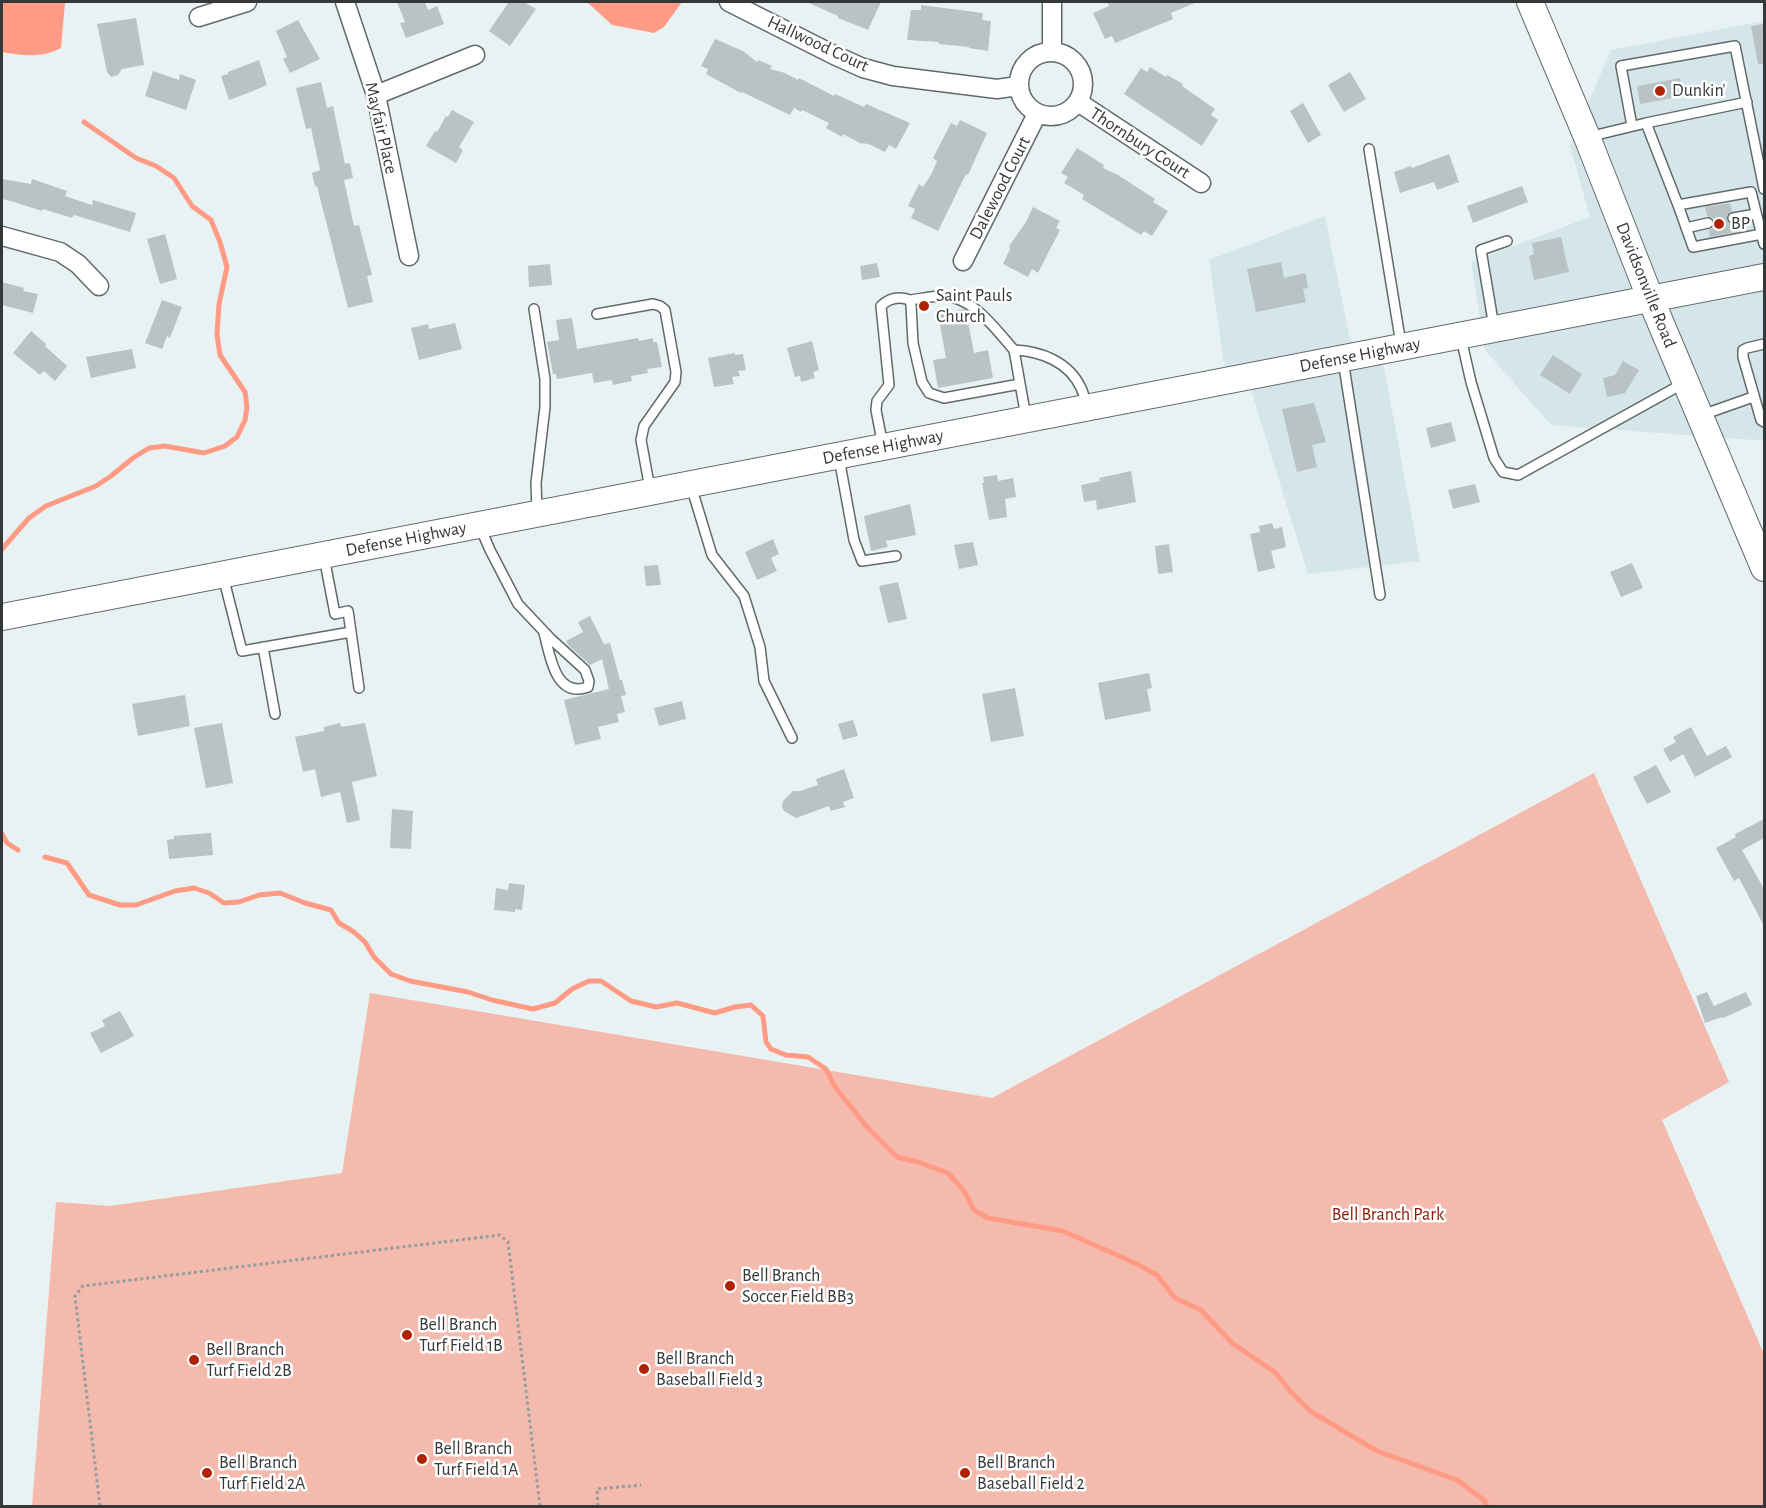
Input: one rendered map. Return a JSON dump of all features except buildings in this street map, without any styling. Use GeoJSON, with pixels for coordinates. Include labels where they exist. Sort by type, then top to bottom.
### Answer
{"type":"FeatureCollection","features":[{"type":"Feature","properties":{"kind":"main road","name":"Davidsonville Road"},"geometry":{"type":"LineString","coordinates":[[1530,2],[1587,137],[1651,300],[1764,568]]}},
{"type":"Feature","properties":{"kind":"main road","name":"Defense Highway"},"geometry":{"type":"LineString","coordinates":[[2,617],[1764,277]]}},
{"type":"Feature","properties":{"kind":"street"},"geometry":{"type":"LineString","coordinates":[[199,17],[247,2]]}},
{"type":"Feature","properties":{"kind":"street","name":"Mayfair Place"},"geometry":{"type":"LineString","coordinates":[[345,2],[376,95],[409,256]]}},
{"type":"Feature","properties":{"kind":"street","name":"Hallwood Court"},"geometry":{"type":"LineString","coordinates":[[729,2],[863,68],[892,76],[997,89],[1018,87]]}},
{"type":"Feature","properties":{"kind":"street"},"geometry":{"type":"LineString","coordinates":[[1052,2],[1052,52]]}},
{"type":"Feature","properties":{"kind":"street"},"geometry":{"type":"LineString","coordinates":[[1052,52],[1064,54],[1078,67],[1083,78],[1083,91],[1071,110],[1049,117],[1036,114],[1027,107],[1021,99],[1018,87],[1020,74],[1025,65],[1041,53],[1052,52]]}},
{"type":"Feature","properties":{"kind":"street"},"geometry":{"type":"LineString","coordinates":[[376,95],[475,55]]}},
{"type":"Feature","properties":{"kind":"street","name":"Thornbury Court"},"geometry":{"type":"LineString","coordinates":[[1078,102],[1201,183]]}},
{"type":"Feature","properties":{"kind":"street","name":"Dalewood Court"},"geometry":{"type":"LineString","coordinates":[[963,261],[1036,114]]}},
{"type":"Feature","properties":{"kind":"street"},"geometry":{"type":"LineString","coordinates":[[2,236],[60,252],[78,264],[99,286]]}},
{"type":"Feature","properties":{"kind":"lane"},"geometry":{"type":"LineString","coordinates":[[1632,126],[1621,66],[1735,46],[1764,189],[1678,206]]}},
{"type":"Feature","properties":{"kind":"lane"},"geometry":{"type":"LineString","coordinates":[[1587,137],[1747,102]]}},
{"type":"Feature","properties":{"kind":"lane"},"geometry":{"type":"LineString","coordinates":[[1646,123],[1693,247],[1762,234]]}},
{"type":"Feature","properties":{"kind":"lane"},"geometry":{"type":"LineString","coordinates":[[1369,148],[1401,347]]}},
{"type":"Feature","properties":{"kind":"lane"},"geometry":{"type":"LineString","coordinates":[[1751,192],[1764,244]]}},
{"type":"Feature","properties":{"kind":"lane"},"geometry":{"type":"LineString","coordinates":[[1733,218],[1756,214]]}},
{"type":"Feature","properties":{"kind":"lane"},"geometry":{"type":"LineString","coordinates":[[1686,228],[1708,223]]}},
{"type":"Feature","properties":{"kind":"lane"},"geometry":{"type":"LineString","coordinates":[[1494,329],[1481,250],[1508,241]]}},
{"type":"Feature","properties":{"kind":"lane"},"geometry":{"type":"LineString","coordinates":[[883,447],[876,410],[877,401],[890,385],[881,306],[888,299],[910,300],[941,296],[954,297],[968,303],[1014,350],[1027,419]]}},
{"type":"Feature","properties":{"kind":"lane"},"geometry":{"type":"LineString","coordinates":[[910,300],[913,343],[922,382],[929,393],[944,398],[1020,384]]}},
{"type":"Feature","properties":{"kind":"lane"},"geometry":{"type":"LineString","coordinates":[[597,314],[653,304],[665,310],[676,372],[675,382],[644,426],[642,433],[641,440],[650,492]]}},
{"type":"Feature","properties":{"kind":"lane"},"geometry":{"type":"LineString","coordinates":[[534,309],[545,380],[545,407],[536,483],[537,514]]}},
{"type":"Feature","properties":{"kind":"lane"},"geometry":{"type":"LineString","coordinates":[[1461,336],[1471,382],[1494,459],[1503,472],[1518,475],[1686,382]]}},
{"type":"Feature","properties":{"kind":"lane"},"geometry":{"type":"LineString","coordinates":[[1764,344],[1743,351],[1754,397],[1761,420],[1764,422]]}},
{"type":"Feature","properties":{"kind":"lane"},"geometry":{"type":"LineString","coordinates":[[1014,350],[1048,356],[1069,370],[1081,387],[1087,408]]}},
{"type":"Feature","properties":{"kind":"lane"},"geometry":{"type":"LineString","coordinates":[[1343,358],[1380,595]]}},
{"type":"Feature","properties":{"kind":"lane"},"geometry":{"type":"LineString","coordinates":[[1701,416],[1754,397]]}},
{"type":"Feature","properties":{"kind":"lane"},"geometry":{"type":"LineString","coordinates":[[839,455],[854,540],[862,561],[896,556]]}},
{"type":"Feature","properties":{"kind":"lane"},"geometry":{"type":"LineString","coordinates":[[691,484],[712,555],[744,596],[760,647],[764,681],[792,738]]}},
{"type":"Feature","properties":{"kind":"lane"},"geometry":{"type":"LineString","coordinates":[[479,525],[518,604],[544,633],[585,670],[589,681],[588,687],[579,690],[568,687],[561,681],[555,673],[544,633]]}},
{"type":"Feature","properties":{"kind":"lane"},"geometry":{"type":"LineString","coordinates":[[323,555],[335,614],[348,611],[359,688]]}},
{"type":"Feature","properties":{"kind":"lane"},"geometry":{"type":"LineString","coordinates":[[223,574],[242,651],[351,632]]}},
{"type":"Feature","properties":{"kind":"lane"},"geometry":{"type":"LineString","coordinates":[[263,647],[275,714]]}},
{"type":"Feature","properties":{"kind":"path"},"geometry":{"type":"LineString","coordinates":[[100,1506],[75,1296],[83,1286],[500,1235],[508,1242],[540,1506]]}},
{"type":"Feature","properties":{"kind":"path"},"geometry":{"type":"LineString","coordinates":[[598,1506],[597,1489],[641,1485]]}},
{"type":"Feature","properties":{"kind":"shaded area"},"geometry":{"type":"Polygon","coordinates":[[[2,2],[65,2],[61,48],[32,55],[2,52],[2,2]]]}},
{"type":"Feature","properties":{"kind":"shaded area"},"geometry":{"type":"Polygon","coordinates":[[[587,2],[682,2],[664,27],[654,33],[612,25],[587,2]]]}},
{"type":"Feature","properties":{"kind":"shaded area"},"geometry":{"type":"Polygon","coordinates":[[[1764,21],[1764,439],[1551,425],[1485,350],[1471,262],[1590,217],[1570,146],[1611,50],[1764,21]]]}},
{"type":"Feature","properties":{"kind":"shaded area"},"geometry":{"type":"Polygon","coordinates":[[[1325,216],[1350,339],[1384,367],[1420,561],[1308,574],[1251,390],[1224,364],[1209,260],[1325,216]]]}},
{"type":"Feature","properties":{"kind":"green space","name":"Bell Branch Park"},"geometry":{"type":"Polygon","coordinates":[[[1594,773],[1729,1082],[1662,1120],[1764,1354],[1764,1506],[32,1506],[56,1202],[110,1206],[342,1173],[370,993],[992,1098],[1594,773]]]}},
{"type":"Feature","properties":{"kind":"waterway"},"geometry":{"type":"LineString","coordinates":[[2,549],[29,518],[46,506],[96,486],[149,448],[165,446],[204,453],[225,446],[237,437],[245,420],[247,407],[245,392],[220,355],[217,335],[219,304],[227,267],[211,220],[192,206],[174,178],[156,166],[136,158],[84,122]]}},
{"type":"Feature","properties":{"kind":"waterway"},"geometry":{"type":"LineString","coordinates":[[2,834],[7,843],[18,850]]}},
{"type":"Feature","properties":{"kind":"waterway"},"geometry":{"type":"LineString","coordinates":[[45,857],[67,863],[89,895],[120,905],[136,905],[175,891],[194,888],[209,893],[224,903],[280,893],[331,910],[339,923],[365,942],[374,957],[391,974],[410,981],[468,992],[533,1009],[555,1003],[572,989],[589,981],[601,981],[631,1001],[656,1007],[677,1003],[715,1013],[751,1005],[763,1016],[766,1042],[771,1049],[786,1055],[808,1057],[826,1069],[835,1087],[867,1127],[897,1157],[948,1173],[964,1191],[974,1210],[988,1218],[1063,1231],[1157,1275],[1175,1298],[1201,1310],[1232,1343],[1276,1373],[1310,1411],[1377,1451],[1457,1480],[1485,1501],[1487,1506]]}},
{"type":"Feature","properties":{"kind":"place","name":"Dunkin'"},"geometry":{"type":"Point","coordinates":[1660,91]}},
{"type":"Feature","properties":{"kind":"place","name":"BP"},"geometry":{"type":"Point","coordinates":[1719,224]}},
{"type":"Feature","properties":{"kind":"place","name":"Saint Pauls Church"},"geometry":{"type":"Point","coordinates":[924,306]}},
{"type":"Feature","properties":{"kind":"place","name":"Bell Branch Soccer Field BB3"},"geometry":{"type":"Point","coordinates":[730,1286]}},
{"type":"Feature","properties":{"kind":"place","name":"Bell Branch Turf Field 1B"},"geometry":{"type":"Point","coordinates":[407,1335]}},
{"type":"Feature","properties":{"kind":"place","name":"Bell Branch Turf Field 2B"},"geometry":{"type":"Point","coordinates":[194,1360]}},
{"type":"Feature","properties":{"kind":"place","name":"Bell Branch Baseball Field 3"},"geometry":{"type":"Point","coordinates":[644,1369]}},
{"type":"Feature","properties":{"kind":"place","name":"Bell Branch Turf Field 1A"},"geometry":{"type":"Point","coordinates":[422,1459]}},
{"type":"Feature","properties":{"kind":"place","name":"Bell Branch Turf Field 2A"},"geometry":{"type":"Point","coordinates":[207,1473]}},
{"type":"Feature","properties":{"kind":"place","name":"Bell Branch Baseball Field 2"},"geometry":{"type":"Point","coordinates":[965,1473]}}]}
